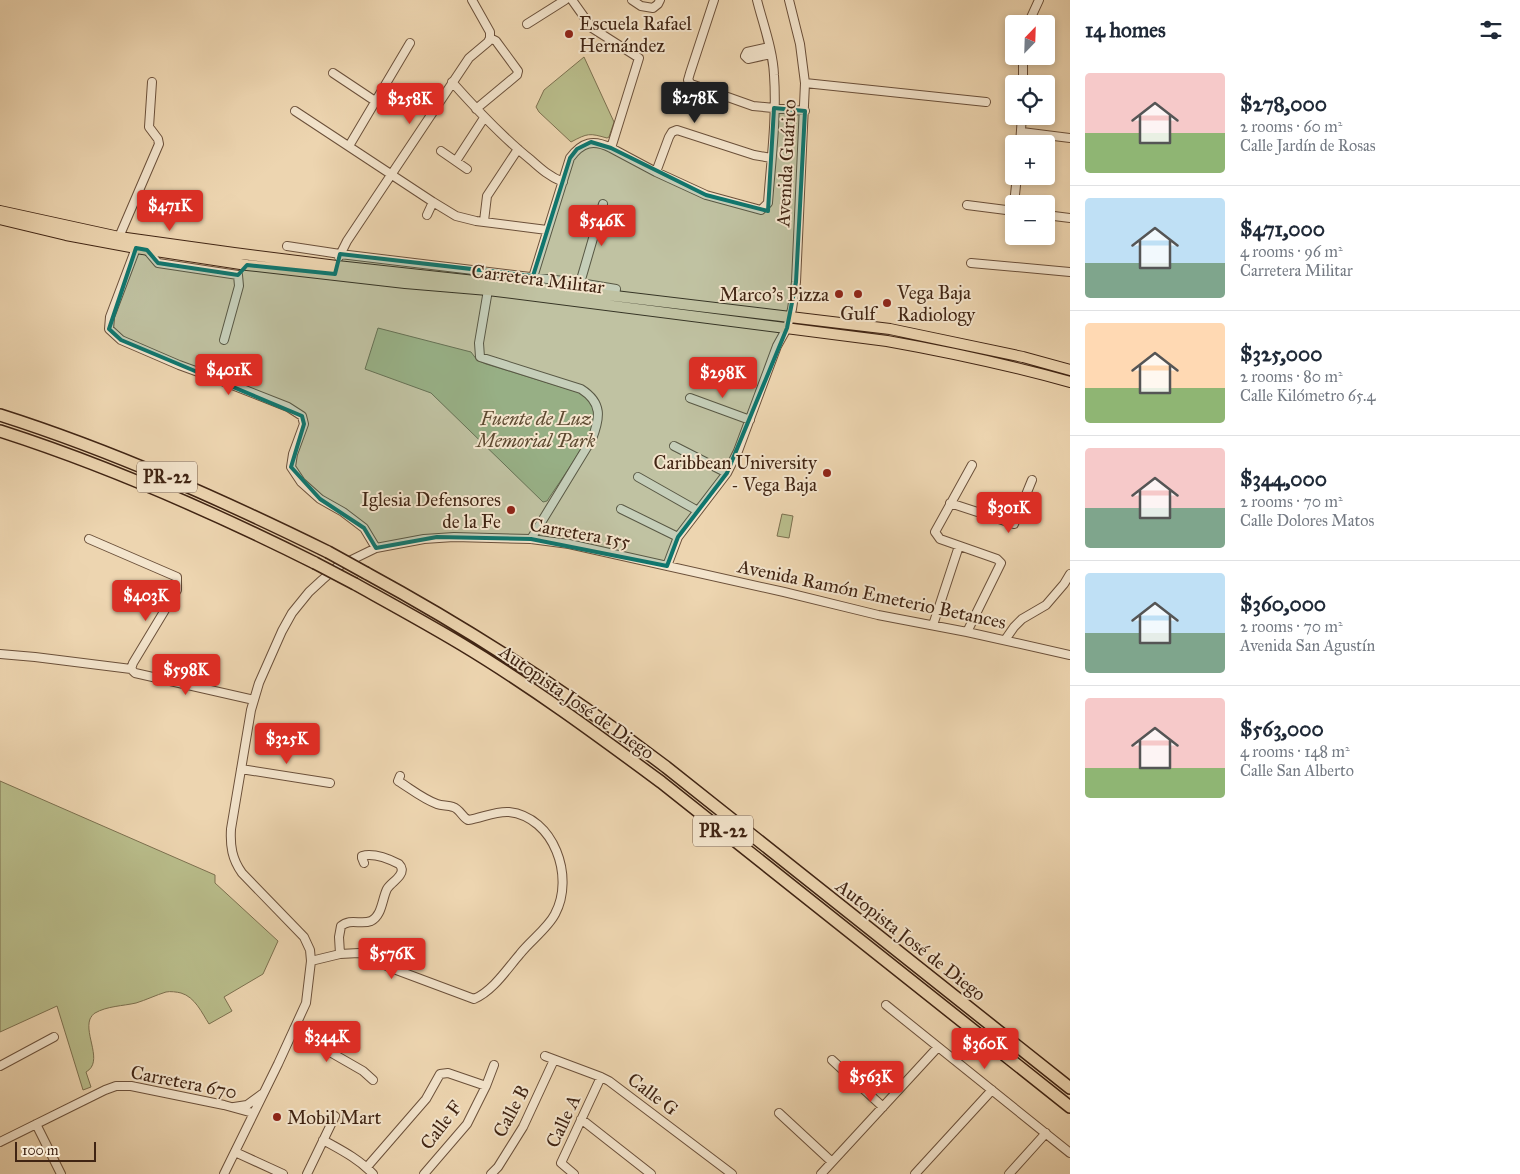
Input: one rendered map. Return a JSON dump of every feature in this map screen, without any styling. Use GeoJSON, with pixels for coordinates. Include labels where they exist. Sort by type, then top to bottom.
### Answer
{"type":"FeatureCollection","features":[{"type":"Feature","properties":{"kind":"highway","name":"Autopista José de Diego"},"geometry":{"type":"LineString","coordinates":[[0,415],[77,442],[233,506],[328,552],[474,634],[551,684],[632,741],[1070,1088]]}},
{"type":"Feature","properties":{"kind":"highway","name":"Autopista José de Diego"},"geometry":{"type":"LineString","coordinates":[[0,431],[80,459],[168,494],[236,524],[316,563],[462,645],[601,737],[661,782],[1070,1108]]}},
{"type":"Feature","properties":{"kind":"main road","name":"Carretera Militar"},"geometry":{"type":"LineString","coordinates":[[0,210],[119,237],[337,270],[405,283],[488,290],[887,341],[1020,368],[1070,382]]}},
{"type":"Feature","properties":{"kind":"main road","name":"Carretera Militar"},"geometry":{"type":"LineString","coordinates":[[0,219],[136,248],[248,265],[337,270],[530,287],[890,329],[1023,357],[1070,370]]}},
{"type":"Feature","properties":{"kind":"street"},"geometry":{"type":"LineString","coordinates":[[337,270],[340,254],[346,241],[471,55],[488,42],[490,38],[490,32],[472,0]]}},
{"type":"Feature","properties":{"kind":"street"},"geometry":{"type":"LineString","coordinates":[[527,24],[565,0]]}},
{"type":"Feature","properties":{"kind":"street"},"geometry":{"type":"LineString","coordinates":[[572,0],[592,28],[639,58],[611,148]]}},
{"type":"Feature","properties":{"kind":"street"},"geometry":{"type":"LineString","coordinates":[[632,0],[641,6],[653,8],[660,0]]}},
{"type":"Feature","properties":{"kind":"street"},"geometry":{"type":"LineString","coordinates":[[714,0],[688,80],[691,84],[753,106],[805,111]]}},
{"type":"Feature","properties":{"kind":"street"},"geometry":{"type":"LineString","coordinates":[[530,287],[570,158],[577,149],[591,142],[611,148],[706,196],[762,210],[768,203],[774,108],[774,74],[757,0]]}},
{"type":"Feature","properties":{"kind":"street","name":"Avenida Guárico"},"geometry":{"type":"LineString","coordinates":[[667,566],[678,537],[727,473],[738,451],[777,346],[787,328],[790,317],[796,282],[805,83],[800,44],[789,0]]}},
{"type":"Feature","properties":{"kind":"street"},"geometry":{"type":"LineString","coordinates":[[1032,15],[1039,0]]}},
{"type":"Feature","properties":{"kind":"street"},"geometry":{"type":"LineString","coordinates":[[476,109],[517,75],[518,71],[496,41],[490,38]]}},
{"type":"Feature","properties":{"kind":"street"},"geometry":{"type":"LineString","coordinates":[[349,146],[410,43]]}},
{"type":"Feature","properties":{"kind":"street"},"geometry":{"type":"LineString","coordinates":[[333,73],[375,101]]}},
{"type":"Feature","properties":{"kind":"street"},"geometry":{"type":"LineString","coordinates":[[119,237],[159,144],[158,139],[149,127],[152,82]]}},
{"type":"Feature","properties":{"kind":"street"},"geometry":{"type":"LineString","coordinates":[[452,82],[484,118],[518,150],[552,177],[563,182]]}},
{"type":"Feature","properties":{"kind":"street"},"geometry":{"type":"LineString","coordinates":[[805,83],[986,102]]}},
{"type":"Feature","properties":{"kind":"street"},"geometry":{"type":"LineString","coordinates":[[295,111],[456,216],[548,230]]}},
{"type":"Feature","properties":{"kind":"street"},"geometry":{"type":"LineString","coordinates":[[456,161],[484,118]]}},
{"type":"Feature","properties":{"kind":"street"},"geometry":{"type":"LineString","coordinates":[[1022,125],[1022,135]]}},
{"type":"Feature","properties":{"kind":"street"},"geometry":{"type":"LineString","coordinates":[[656,172],[669,137],[672,132],[677,130],[754,155],[771,158]]}},
{"type":"Feature","properties":{"kind":"street"},"geometry":{"type":"LineString","coordinates":[[1022,132],[1070,138]]}},
{"type":"Feature","properties":{"kind":"street"},"geometry":{"type":"LineString","coordinates":[[484,221],[487,196],[518,150]]}},
{"type":"Feature","properties":{"kind":"street"},"geometry":{"type":"LineString","coordinates":[[441,151],[467,169]]}},
{"type":"Feature","properties":{"kind":"street"},"geometry":{"type":"LineString","coordinates":[[426,216],[433,202]]}},
{"type":"Feature","properties":{"kind":"street"},"geometry":{"type":"LineString","coordinates":[[580,283],[603,204]]}},
{"type":"Feature","properties":{"kind":"street"},"geometry":{"type":"LineString","coordinates":[[967,205],[1005,207]]}},
{"type":"Feature","properties":{"kind":"street"},"geometry":{"type":"LineString","coordinates":[[1055,216],[1070,218]]}},
{"type":"Feature","properties":{"kind":"street"},"geometry":{"type":"LineString","coordinates":[[287,246],[580,283],[616,289],[615,296]]}},
{"type":"Feature","properties":{"kind":"street"},"geometry":{"type":"LineString","coordinates":[[136,248],[110,316],[109,329],[121,340],[179,365],[212,376],[288,407],[302,416],[304,424],[293,454],[291,467],[300,482],[320,499],[343,512],[364,528],[376,548]]}},
{"type":"Feature","properties":{"kind":"street"},"geometry":{"type":"LineString","coordinates":[[147,250],[158,264],[238,275]]}},
{"type":"Feature","properties":{"kind":"street"},"geometry":{"type":"LineString","coordinates":[[971,263],[1070,272]]}},
{"type":"Feature","properties":{"kind":"street"},"geometry":{"type":"LineString","coordinates":[[238,275],[248,265]]}},
{"type":"Feature","properties":{"kind":"street"},"geometry":{"type":"LineString","coordinates":[[224,340],[239,286],[238,275]]}},
{"type":"Feature","properties":{"kind":"street"},"geometry":{"type":"LineString","coordinates":[[488,290],[479,343],[480,358],[581,389],[591,395],[597,408],[598,422],[592,439],[531,539]]}},
{"type":"Feature","properties":{"kind":"street"},"geometry":{"type":"LineString","coordinates":[[690,398],[750,420]]}},
{"type":"Feature","properties":{"kind":"street"},"geometry":{"type":"LineString","coordinates":[[674,446],[727,473]]}},
{"type":"Feature","properties":{"kind":"street"},"geometry":{"type":"LineString","coordinates":[[967,632],[1001,563],[998,559],[940,539],[934,532],[972,464]]}},
{"type":"Feature","properties":{"kind":"street"},"geometry":{"type":"LineString","coordinates":[[638,477],[698,511]]}},
{"type":"Feature","properties":{"kind":"street"},"geometry":{"type":"LineString","coordinates":[[950,503],[1014,524],[1032,480]]}},
{"type":"Feature","properties":{"kind":"street"},"geometry":{"type":"LineString","coordinates":[[621,509],[678,537]]}},
{"type":"Feature","properties":{"kind":"street","name":"Carretera 155"},"geometry":{"type":"LineString","coordinates":[[224,1174],[306,1004],[312,961],[310,950],[304,937],[250,883],[235,864],[231,846],[231,829],[241,769],[259,682],[282,631],[298,605],[309,592],[337,568],[376,548],[437,537],[531,539],[569,544],[667,566]]}},
{"type":"Feature","properties":{"kind":"street"},"geometry":{"type":"LineString","coordinates":[[89,539],[177,577],[177,590],[131,668]]}},
{"type":"Feature","properties":{"kind":"street"},"geometry":{"type":"LineString","coordinates":[[933,625],[959,546]]}},
{"type":"Feature","properties":{"kind":"street","name":"Avenida Ramón Emeterio Betances"},"geometry":{"type":"LineString","coordinates":[[667,566],[1070,655]]}},
{"type":"Feature","properties":{"kind":"street"},"geometry":{"type":"LineString","coordinates":[[1005,640],[1022,619],[1046,605],[1070,574]]}},
{"type":"Feature","properties":{"kind":"street"},"geometry":{"type":"LineString","coordinates":[[0,654],[131,668],[135,673],[254,700]]}},
{"type":"Feature","properties":{"kind":"street"},"geometry":{"type":"LineString","coordinates":[[241,769],[330,784]]}},
{"type":"Feature","properties":{"kind":"street"},"geometry":{"type":"LineString","coordinates":[[312,961],[340,954],[359,953],[391,968],[474,998],[485,992],[501,976],[555,915],[561,898],[563,882],[558,855],[549,835],[540,826],[527,818],[509,812],[468,820],[453,807],[440,805],[423,797],[398,781],[400,776]]}},
{"type":"Feature","properties":{"kind":"street"},"geometry":{"type":"LineString","coordinates":[[340,954],[339,937],[341,926],[348,922],[364,922],[375,918],[387,889],[402,871],[399,864],[375,856],[362,856],[364,863]]}},
{"type":"Feature","properties":{"kind":"street"},"geometry":{"type":"LineString","coordinates":[[886,1005],[1070,1153]]}},
{"type":"Feature","properties":{"kind":"street"},"geometry":{"type":"LineString","coordinates":[[294,1029],[362,1071],[373,1080]]}},
{"type":"Feature","properties":{"kind":"street"},"geometry":{"type":"LineString","coordinates":[[0,1066],[54,1037]]}},
{"type":"Feature","properties":{"kind":"street"},"geometry":{"type":"LineString","coordinates":[[821,1174],[938,1047]]}},
{"type":"Feature","properties":{"kind":"street","name":"Calle G"},"geometry":{"type":"LineString","coordinates":[[545,1056],[601,1077],[732,1174]]}},
{"type":"Feature","properties":{"kind":"street","name":"Calle B"},"geometry":{"type":"LineString","coordinates":[[491,1174],[498,1167],[523,1127],[554,1060]]}},
{"type":"Feature","properties":{"kind":"street"},"geometry":{"type":"LineString","coordinates":[[832,1060],[883,1107]]}},
{"type":"Feature","properties":{"kind":"street","name":"Calle F"},"geometry":{"type":"LineString","coordinates":[[424,1174],[467,1124],[494,1065]]}},
{"type":"Feature","properties":{"kind":"street"},"geometry":{"type":"LineString","coordinates":[[367,1168],[426,1099],[440,1074],[448,1073],[486,1086]]}},
{"type":"Feature","properties":{"kind":"street","name":"Calle A"},"geometry":{"type":"LineString","coordinates":[[574,1174],[561,1163],[601,1077]]}},
{"type":"Feature","properties":{"kind":"street","name":"Carretera 670"},"geometry":{"type":"LineString","coordinates":[[0,1142],[116,1086],[132,1086],[254,1113]]}},
{"type":"Feature","properties":{"kind":"street"},"geometry":{"type":"LineString","coordinates":[[915,1174],[992,1090]]}},
{"type":"Feature","properties":{"kind":"street"},"geometry":{"type":"LineString","coordinates":[[234,1108],[247,1105],[263,1093]]}},
{"type":"Feature","properties":{"kind":"street"},"geometry":{"type":"LineString","coordinates":[[234,1108],[242,1115],[244,1121],[243,1134]]}},
{"type":"Feature","properties":{"kind":"street"},"geometry":{"type":"LineString","coordinates":[[779,1114],[832,1162]]}},
{"type":"Feature","properties":{"kind":"street"},"geometry":{"type":"LineString","coordinates":[[307,1174],[335,1116]]}},
{"type":"Feature","properties":{"kind":"street"},"geometry":{"type":"LineString","coordinates":[[581,1119],[651,1174]]}},
{"type":"Feature","properties":{"kind":"street"},"geometry":{"type":"LineString","coordinates":[[36,1124],[61,1174]]}},
{"type":"Feature","properties":{"kind":"street"},"geometry":{"type":"LineString","coordinates":[[1008,1174],[1046,1133]]}},
{"type":"Feature","properties":{"kind":"street"},"geometry":{"type":"LineString","coordinates":[[323,1140],[351,1155],[373,1174]]}},
{"type":"Feature","properties":{"kind":"street"},"geometry":{"type":"LineString","coordinates":[[235,1152],[283,1174]]}},
{"type":"Feature","properties":{"kind":"highlighted area"},"geometry":{"type":"Polygon","coordinates":[[[774,108],[805,111],[796,282],[787,328],[727,473],[678,537],[667,566],[531,539],[437,537],[376,548],[364,528],[320,499],[291,467],[304,424],[302,416],[121,340],[109,329],[136,248],[147,250],[158,263],[238,275],[247,265],[335,274],[340,254],[533,276],[570,158],[577,149],[591,142],[611,148],[706,195],[768,211],[774,108]]]}},
{"type":"Feature","properties":{"kind":"green space"},"geometry":{"type":"Polygon","coordinates":[[[584,57],[614,122],[607,138],[589,135],[571,142],[536,107],[544,90],[584,57]]]}},
{"type":"Feature","properties":{"kind":"green space","name":"Fuente de Luz Memorial Park"},"geometry":{"type":"Polygon","coordinates":[[[378,328],[471,352],[477,360],[486,364],[584,394],[594,408],[594,422],[576,458],[547,501],[543,502],[431,393],[365,369],[378,328]]]}},
{"type":"Feature","properties":{"kind":"green space"},"geometry":{"type":"Polygon","coordinates":[[[782,514],[793,516],[789,538],[777,536],[782,514]]]}},
{"type":"Feature","properties":{"kind":"green space"},"geometry":{"type":"Polygon","coordinates":[[[0,781],[215,875],[215,883],[278,941],[263,974],[224,997],[232,1011],[209,1024],[198,1006],[190,998],[181,993],[169,992],[136,1003],[95,1013],[90,1019],[89,1025],[94,1055],[93,1062],[91,1068],[86,1072],[91,1087],[83,1090],[57,1006],[0,1032],[0,781]]]}},
{"type":"Feature","properties":{"kind":"place","name":"Escuela Rafael Hernández"},"geometry":{"type":"Point","coordinates":[569,34]}},
{"type":"Feature","properties":{"kind":"place","name":"Marco's Pizza"},"geometry":{"type":"Point","coordinates":[839,294]}},
{"type":"Feature","properties":{"kind":"place","name":"Gulf"},"geometry":{"type":"Point","coordinates":[858,294]}},
{"type":"Feature","properties":{"kind":"place","name":"Vega Baja Radiology"},"geometry":{"type":"Point","coordinates":[887,303]}},
{"type":"Feature","properties":{"kind":"place","name":"Caribbean University - Vega Baja"},"geometry":{"type":"Point","coordinates":[827,473]}},
{"type":"Feature","properties":{"kind":"place","name":"Iglesia Defensores de la Fe"},"geometry":{"type":"Point","coordinates":[511,510]}},
{"type":"Feature","properties":{"kind":"place","name":"Mobil Mart"},"geometry":{"type":"Point","coordinates":[277,1117]}}]}
